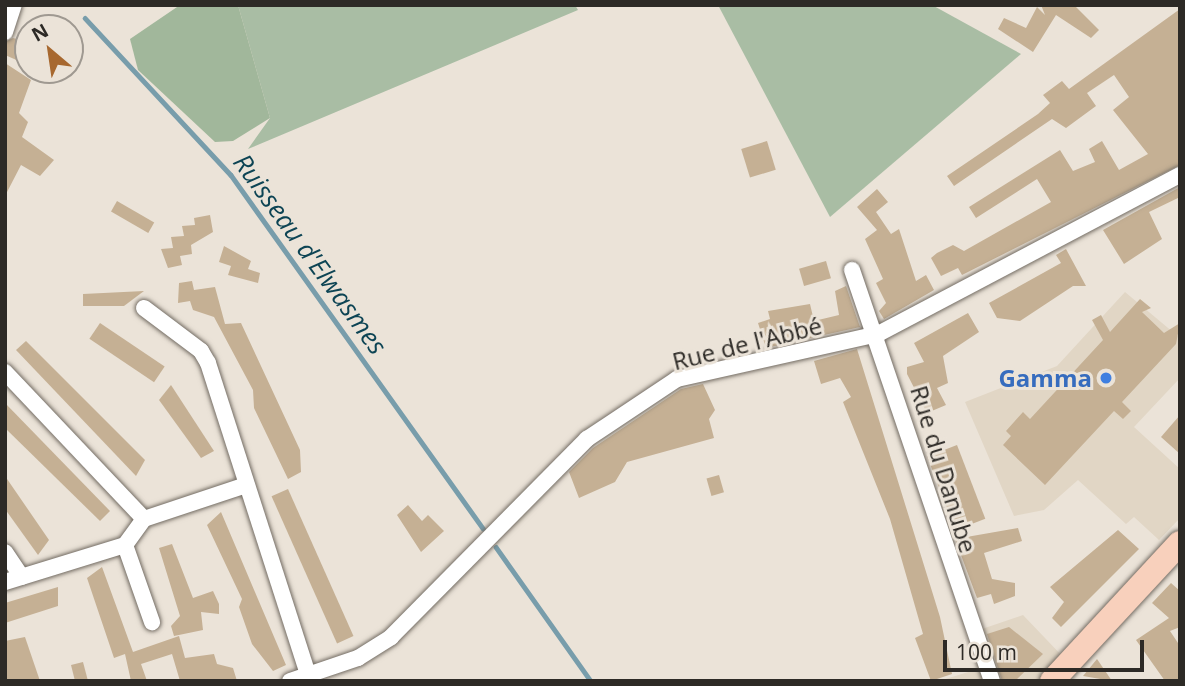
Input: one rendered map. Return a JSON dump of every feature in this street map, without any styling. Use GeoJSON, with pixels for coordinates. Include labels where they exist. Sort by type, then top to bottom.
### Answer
{"type":"FeatureCollection","features":[{"type":"Feature","properties":{"kind":"main road"},"geometry":{"type":"LineString","coordinates":[[1052,681],[1180,543]]}},
{"type":"Feature","properties":{"kind":"street"},"geometry":{"type":"LineString","coordinates":[[5,32],[14,5]]}},
{"type":"Feature","properties":{"kind":"street","name":"Rue de l'Abbé"},"geometry":{"type":"LineString","coordinates":[[290,681],[358,658],[391,637],[587,439],[677,379],[878,334],[1180,175]]}},
{"type":"Feature","properties":{"kind":"street","name":"Rue du Danube"},"geometry":{"type":"LineString","coordinates":[[852,270],[878,334],[940,540],[992,681]]}},
{"type":"Feature","properties":{"kind":"street"},"geometry":{"type":"LineString","coordinates":[[144,309],[201,351],[308,675]]}},
{"type":"Feature","properties":{"kind":"street"},"geometry":{"type":"LineString","coordinates":[[5,372],[144,519]]}},
{"type":"Feature","properties":{"kind":"street"},"geometry":{"type":"LineString","coordinates":[[5,582],[125,545],[144,519],[246,485]]}},
{"type":"Feature","properties":{"kind":"street"},"geometry":{"type":"LineString","coordinates":[[125,545],[152,622]]}},
{"type":"Feature","properties":{"kind":"street"},"geometry":{"type":"LineString","coordinates":[[5,552],[22,577]]}},
{"type":"Feature","properties":{"kind":"shaded area"},"geometry":{"type":"Polygon","coordinates":[[[1125,292],[1180,338],[1180,378],[1134,427],[1180,469],[1180,518],[1159,540],[1134,517],[1126,524],[1078,480],[1044,510],[1014,516],[965,402],[1057,366],[1125,292]]]}},
{"type":"Feature","properties":{"kind":"shaded area"},"geometry":{"type":"Polygon","coordinates":[[[1023,615],[1067,661],[1048,681],[939,681],[991,665],[979,630],[1023,615]]]}},
{"type":"Feature","properties":{"kind":"green space"},"geometry":{"type":"Polygon","coordinates":[[[180,5],[238,5],[270,118],[233,141],[215,142],[138,70],[130,39],[180,5]]]}},
{"type":"Feature","properties":{"kind":"green space"},"geometry":{"type":"Polygon","coordinates":[[[238,5],[575,5],[578,10],[248,149],[270,118],[238,5]]]}},
{"type":"Feature","properties":{"kind":"green space"},"geometry":{"type":"Polygon","coordinates":[[[718,5],[932,5],[1021,54],[830,217],[718,5]]]}},
{"type":"Feature","properties":{"kind":"building"},"geometry":{"type":"Polygon","coordinates":[[[1041,5],[1074,5],[1099,30],[1091,38],[1056,15],[1033,52],[998,29],[1004,18],[1026,28],[1037,7],[1045,15],[1041,5]]]}},
{"type":"Feature","properties":{"kind":"building"},"geometry":{"type":"Polygon","coordinates":[[[1180,9],[1180,165],[962,275],[958,268],[941,276],[931,258],[937,253],[953,245],[964,251],[1051,202],[1037,179],[976,218],[969,207],[1060,150],[1073,171],[1095,162],[1089,149],[1102,141],[1119,170],[1148,154],[1113,110],[1129,97],[1114,75],[1087,93],[1096,106],[1066,128],[1052,119],[954,186],[947,176],[1038,114],[1050,103],[1043,95],[1062,81],[1069,89],[1180,9]]]}},
{"type":"Feature","properties":{"kind":"building"},"geometry":{"type":"Polygon","coordinates":[[[14,38],[14,59],[5,55],[5,42],[14,38]]]}},
{"type":"Feature","properties":{"kind":"building"},"geometry":{"type":"Polygon","coordinates":[[[5,63],[14,69],[14,84],[30,84],[19,113],[28,122],[22,137],[54,160],[40,176],[21,165],[5,196],[5,63]]]}},
{"type":"Feature","properties":{"kind":"building"},"geometry":{"type":"Polygon","coordinates":[[[767,141],[776,170],[750,178],[741,149],[767,141]]]}},
{"type":"Feature","properties":{"kind":"building"},"geometry":{"type":"Polygon","coordinates":[[[1180,187],[1180,197],[1149,212],[1162,239],[1124,264],[1103,230],[1180,187]]]}},
{"type":"Feature","properties":{"kind":"building"},"geometry":{"type":"Polygon","coordinates":[[[877,189],[888,202],[876,212],[891,234],[899,229],[916,281],[926,275],[934,290],[884,319],[879,311],[886,303],[876,283],[883,279],[865,239],[877,230],[857,207],[877,189]]]}},
{"type":"Feature","properties":{"kind":"building"},"geometry":{"type":"Polygon","coordinates":[[[117,201],[154,222],[148,233],[111,211],[117,201]]]}},
{"type":"Feature","properties":{"kind":"building"},"geometry":{"type":"Polygon","coordinates":[[[210,215],[213,232],[191,245],[192,254],[180,256],[182,265],[168,268],[161,249],[173,248],[171,237],[184,236],[182,226],[195,225],[194,218],[210,215]]]}},
{"type":"Feature","properties":{"kind":"building"},"geometry":{"type":"Polygon","coordinates":[[[224,246],[251,261],[248,269],[260,273],[258,283],[228,275],[231,266],[219,262],[224,246]]]}},
{"type":"Feature","properties":{"kind":"building"},"geometry":{"type":"Polygon","coordinates":[[[1066,249],[1086,286],[1073,286],[1020,321],[997,318],[989,303],[1061,263],[1056,255],[1066,249]]]}},
{"type":"Feature","properties":{"kind":"building"},"geometry":{"type":"Polygon","coordinates":[[[826,261],[831,278],[804,286],[799,269],[826,261]]]}},
{"type":"Feature","properties":{"kind":"building"},"geometry":{"type":"Polygon","coordinates":[[[192,281],[194,290],[215,287],[225,324],[241,323],[300,450],[301,472],[288,479],[254,408],[253,390],[214,317],[193,310],[190,301],[178,303],[179,283],[192,281]]]}},
{"type":"Feature","properties":{"kind":"building"},"geometry":{"type":"Polygon","coordinates":[[[846,286],[860,327],[766,348],[758,323],[770,319],[768,311],[810,304],[814,321],[839,315],[835,291],[846,286]]]}},
{"type":"Feature","properties":{"kind":"building"},"geometry":{"type":"Polygon","coordinates":[[[144,291],[124,306],[83,306],[83,294],[144,291]]]}},
{"type":"Feature","properties":{"kind":"building","name":"Gamma"},"geometry":{"type":"Polygon","coordinates":[[[1140,299],[1151,308],[1142,312],[1164,333],[1180,323],[1176,344],[1122,402],[1131,411],[1123,419],[1114,411],[1045,485],[1003,445],[1011,436],[1006,431],[1023,412],[1030,419],[1103,340],[1092,320],[1101,315],[1110,332],[1140,299]]]}},
{"type":"Feature","properties":{"kind":"building"},"geometry":{"type":"Polygon","coordinates":[[[968,313],[979,332],[943,356],[948,383],[937,388],[946,405],[927,413],[907,374],[907,367],[924,362],[914,343],[968,313]]]}},
{"type":"Feature","properties":{"kind":"building"},"geometry":{"type":"Polygon","coordinates":[[[100,323],[165,367],[154,382],[89,339],[100,323]]]}},
{"type":"Feature","properties":{"kind":"building"},"geometry":{"type":"Polygon","coordinates":[[[26,341],[145,460],[136,476],[16,350],[26,341]]]}},
{"type":"Feature","properties":{"kind":"building"},"geometry":{"type":"Polygon","coordinates":[[[857,349],[940,617],[952,674],[931,681],[915,638],[923,634],[890,519],[843,402],[851,397],[840,378],[821,384],[814,361],[857,349]]]}},
{"type":"Feature","properties":{"kind":"building"},"geometry":{"type":"Polygon","coordinates":[[[703,384],[715,410],[709,419],[714,438],[627,462],[615,482],[579,498],[569,472],[593,448],[681,389],[703,384]]]}},
{"type":"Feature","properties":{"kind":"building"},"geometry":{"type":"Polygon","coordinates":[[[171,385],[214,451],[201,458],[159,400],[171,385]]]}},
{"type":"Feature","properties":{"kind":"building"},"geometry":{"type":"Polygon","coordinates":[[[5,403],[110,511],[100,521],[5,428],[5,403]]]}},
{"type":"Feature","properties":{"kind":"building"},"geometry":{"type":"Polygon","coordinates":[[[1180,415],[1180,454],[1161,437],[1180,415]]]}},
{"type":"Feature","properties":{"kind":"building"},"geometry":{"type":"Polygon","coordinates":[[[957,445],[985,519],[955,530],[927,456],[957,445]]]}},
{"type":"Feature","properties":{"kind":"building"},"geometry":{"type":"Polygon","coordinates":[[[719,475],[724,492],[711,496],[707,479],[719,475]]]}},
{"type":"Feature","properties":{"kind":"building"},"geometry":{"type":"Polygon","coordinates":[[[5,476],[49,540],[38,555],[5,509],[5,476]]]}},
{"type":"Feature","properties":{"kind":"building"},"geometry":{"type":"Polygon","coordinates":[[[288,489],[353,636],[337,643],[272,496],[288,489]]]}},
{"type":"Feature","properties":{"kind":"building"},"geometry":{"type":"Polygon","coordinates":[[[408,505],[422,521],[428,515],[444,531],[421,552],[397,515],[408,505]]]}},
{"type":"Feature","properties":{"kind":"building"},"geometry":{"type":"Polygon","coordinates":[[[221,512],[286,665],[273,671],[252,644],[239,607],[242,599],[207,525],[221,512]]]}},
{"type":"Feature","properties":{"kind":"building"},"geometry":{"type":"Polygon","coordinates":[[[1018,528],[1022,541],[984,553],[992,579],[1015,583],[1015,596],[994,604],[991,594],[977,598],[955,539],[1018,528]]]}},
{"type":"Feature","properties":{"kind":"building"},"geometry":{"type":"Polygon","coordinates":[[[1118,530],[1139,549],[1061,627],[1052,618],[1064,602],[1050,587],[1118,530]]]}},
{"type":"Feature","properties":{"kind":"building"},"geometry":{"type":"Polygon","coordinates":[[[172,544],[193,598],[213,591],[219,604],[219,614],[201,612],[203,630],[174,636],[171,626],[180,616],[159,548],[172,544]]]}},
{"type":"Feature","properties":{"kind":"building"},"geometry":{"type":"Polygon","coordinates":[[[102,567],[133,652],[179,636],[185,658],[214,654],[217,664],[233,668],[237,681],[180,681],[172,654],[141,664],[147,681],[131,681],[125,654],[114,658],[87,578],[102,567]]]}},
{"type":"Feature","properties":{"kind":"building"},"geometry":{"type":"Polygon","coordinates":[[[1171,583],[1180,591],[1180,627],[1170,631],[1180,646],[1180,681],[1165,681],[1136,640],[1169,618],[1152,603],[1171,583]]]}},
{"type":"Feature","properties":{"kind":"building"},"geometry":{"type":"Polygon","coordinates":[[[58,587],[58,606],[5,623],[5,603],[58,587]]]}},
{"type":"Feature","properties":{"kind":"building"},"geometry":{"type":"Polygon","coordinates":[[[1009,627],[1043,654],[1015,681],[1002,681],[987,634],[1009,627]]]}},
{"type":"Feature","properties":{"kind":"building"},"geometry":{"type":"Polygon","coordinates":[[[25,637],[40,681],[5,681],[5,641],[25,637]]]}},
{"type":"Feature","properties":{"kind":"building"},"geometry":{"type":"Polygon","coordinates":[[[1097,659],[1112,681],[1083,676],[1097,659]]]}},
{"type":"Feature","properties":{"kind":"building"},"geometry":{"type":"Polygon","coordinates":[[[83,662],[88,681],[75,681],[71,665],[83,662]]]}},
{"type":"Feature","properties":{"kind":"waterway","name":"Ruisseau d'Elwasmes"},"geometry":{"type":"LineString","coordinates":[[85,18],[231,175],[483,528]]}},
{"type":"Feature","properties":{"kind":"waterway","name":"Ruisseau d'Elwasmes"},"geometry":{"type":"LineString","coordinates":[[496,547],[591,681]]}},
{"type":"Feature","properties":{"kind":"place","name":"Gamma"},"geometry":{"type":"Point","coordinates":[1106,378]}}]}
